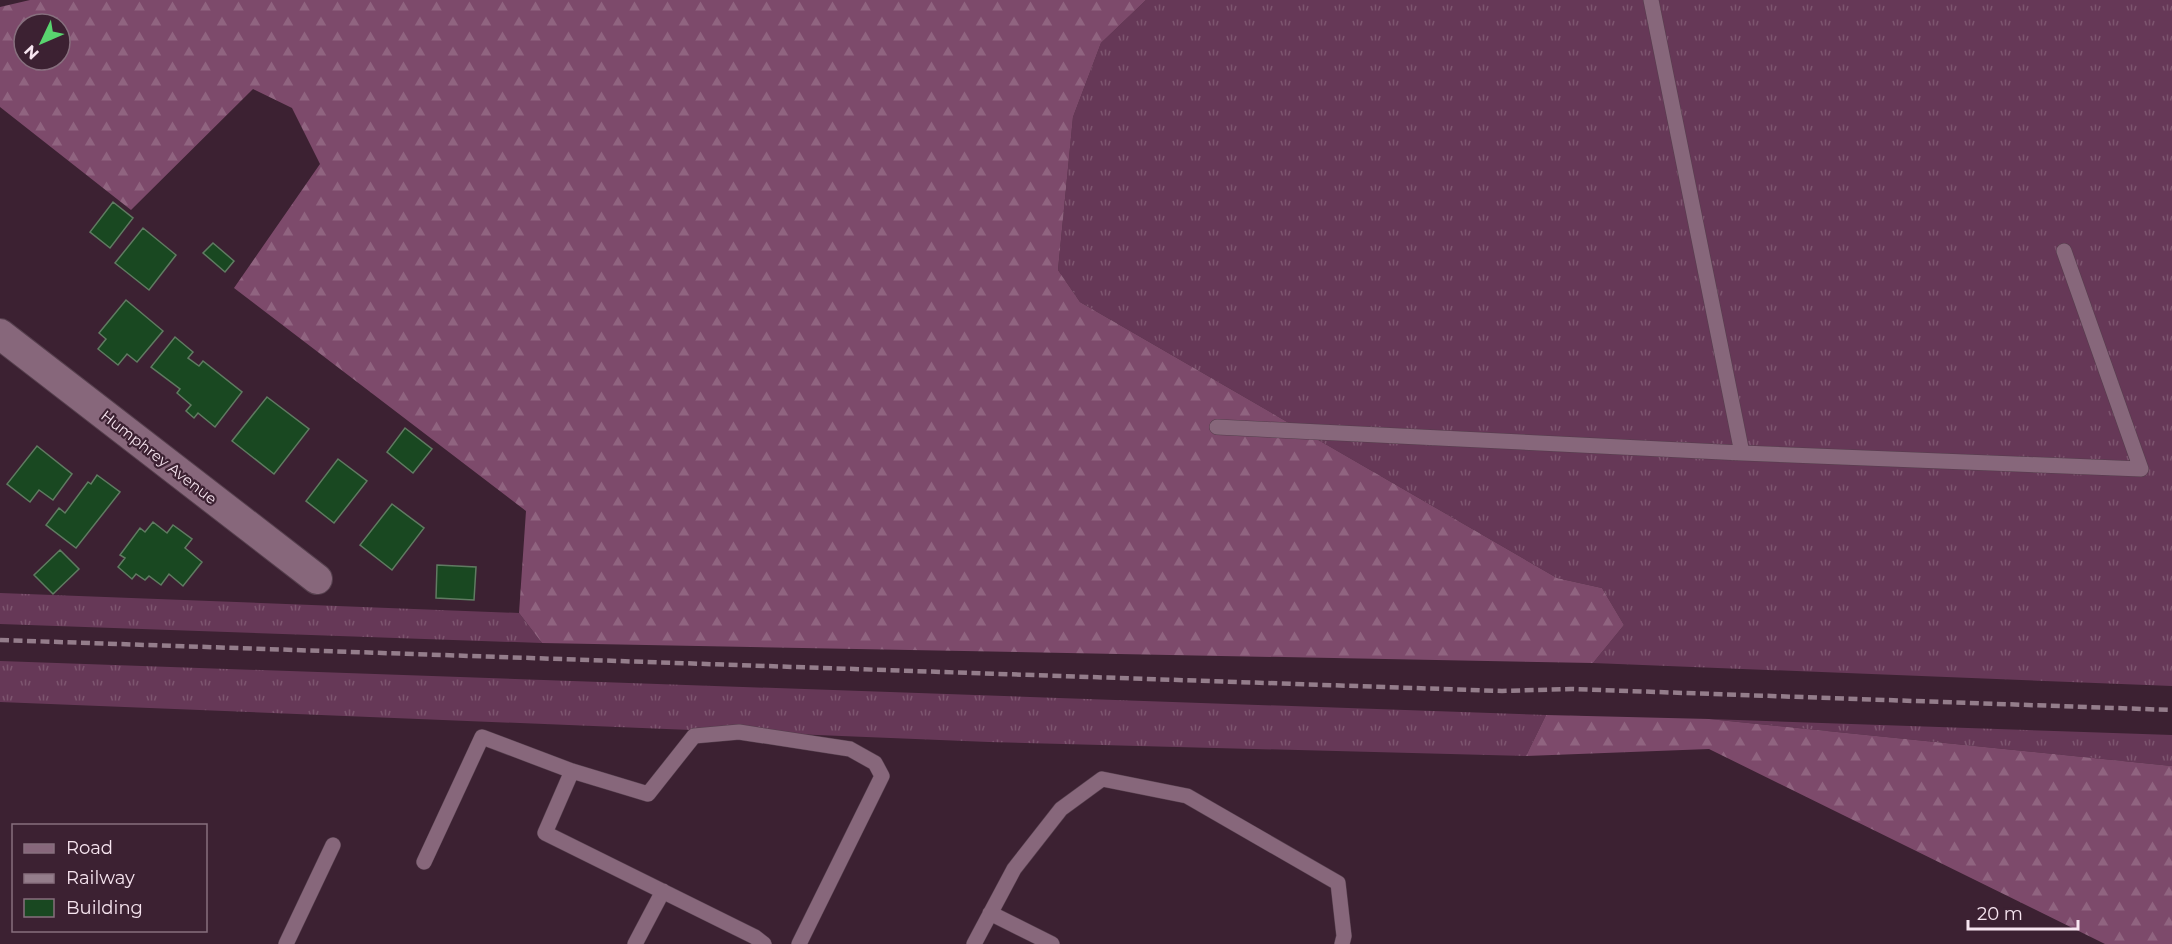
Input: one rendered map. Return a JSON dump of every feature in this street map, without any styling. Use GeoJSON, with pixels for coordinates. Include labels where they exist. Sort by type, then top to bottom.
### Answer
{"type":"FeatureCollection","features":[{"type":"Feature","properties":{"kind":"street","name":"Humphrey Avenue"},"geometry":{"type":"LineString","coordinates":[[0,334],[317,579]]}},
{"type":"Feature","properties":{"kind":"lane"},"geometry":{"type":"LineString","coordinates":[[1651,0],[1742,453]]}},
{"type":"Feature","properties":{"kind":"lane"},"geometry":{"type":"LineString","coordinates":[[1217,427],[2141,470],[2064,251]]}},
{"type":"Feature","properties":{"kind":"lane"},"geometry":{"type":"LineString","coordinates":[[424,862],[482,737],[572,771],[648,794],[694,736],[739,732],[850,749],[875,763],[882,777],[799,944]]}},
{"type":"Feature","properties":{"kind":"lane"},"geometry":{"type":"LineString","coordinates":[[572,771],[545,833],[663,891],[757,942]]}},
{"type":"Feature","properties":{"kind":"lane"},"geometry":{"type":"LineString","coordinates":[[974,944],[1014,869],[1061,809],[1102,779],[1187,796],[1338,883],[1344,936],[1342,944]]}},
{"type":"Feature","properties":{"kind":"lane"},"geometry":{"type":"LineString","coordinates":[[286,944],[333,845]]}},
{"type":"Feature","properties":{"kind":"lane"},"geometry":{"type":"LineString","coordinates":[[635,944],[663,891]]}},
{"type":"Feature","properties":{"kind":"lane"},"geometry":{"type":"LineString","coordinates":[[990,913],[1052,944]]}},
{"type":"Feature","properties":{"kind":"green space"},"geometry":{"type":"Polygon","coordinates":[[[30,0],[1146,0],[1101,43],[1073,117],[1058,270],[1080,302],[1557,578],[1602,588],[1624,625],[1593,663],[542,643],[519,613],[526,511],[234,288],[320,164],[292,108],[253,89],[131,210],[0,107],[0,7],[30,0]]]}},
{"type":"Feature","properties":{"kind":"green space"},"geometry":{"type":"Polygon","coordinates":[[[1146,0],[2172,0],[2172,686],[1593,663],[1624,625],[1602,588],[1557,578],[1080,302],[1058,270],[1073,117],[1101,43],[1146,0]]]}},
{"type":"Feature","properties":{"kind":"green space"},"geometry":{"type":"Polygon","coordinates":[[[0,593],[519,613],[542,643],[0,624],[0,593]]]}},
{"type":"Feature","properties":{"kind":"green space"},"geometry":{"type":"Polygon","coordinates":[[[0,661],[1546,715],[1526,756],[989,742],[0,702],[0,661]]]}},
{"type":"Feature","properties":{"kind":"green space"},"geometry":{"type":"Polygon","coordinates":[[[1546,715],[1709,719],[2172,766],[2172,944],[2105,944],[1709,749],[1526,756],[1546,715]]]}},
{"type":"Feature","properties":{"kind":"green space"},"geometry":{"type":"Polygon","coordinates":[[[1709,719],[2172,735],[2172,766],[1709,719]]]}},
{"type":"Feature","properties":{"kind":"building"},"geometry":{"type":"Polygon","coordinates":[[[113,202],[133,218],[110,248],[90,232],[113,202]]]}},
{"type":"Feature","properties":{"kind":"building"},"geometry":{"type":"Polygon","coordinates":[[[143,228],[176,255],[149,290],[115,263],[143,228]]]}},
{"type":"Feature","properties":{"kind":"building"},"geometry":{"type":"Polygon","coordinates":[[[213,243],[234,261],[225,272],[203,253],[213,243]]]}},
{"type":"Feature","properties":{"kind":"building"},"geometry":{"type":"Polygon","coordinates":[[[126,300],[163,331],[137,362],[127,354],[118,365],[98,349],[106,339],[99,333],[126,300]]]}},
{"type":"Feature","properties":{"kind":"building"},"geometry":{"type":"Polygon","coordinates":[[[175,337],[193,352],[188,358],[199,366],[203,361],[242,392],[215,427],[198,413],[194,418],[186,411],[191,405],[177,393],[180,389],[151,367],[175,337]]]}},
{"type":"Feature","properties":{"kind":"building"},"geometry":{"type":"Polygon","coordinates":[[[267,397],[309,429],[274,474],[232,441],[267,397]]]}},
{"type":"Feature","properties":{"kind":"building"},"geometry":{"type":"Polygon","coordinates":[[[405,428],[432,449],[413,473],[387,452],[405,428]]]}},
{"type":"Feature","properties":{"kind":"building"},"geometry":{"type":"Polygon","coordinates":[[[37,446],[72,474],[53,500],[39,490],[30,502],[7,484],[37,446]]]}},
{"type":"Feature","properties":{"kind":"building"},"geometry":{"type":"Polygon","coordinates":[[[338,459],[367,481],[334,523],[306,501],[338,459]]]}},
{"type":"Feature","properties":{"kind":"building"},"geometry":{"type":"Polygon","coordinates":[[[97,475],[120,492],[76,548],[46,525],[59,508],[65,513],[88,482],[91,484],[97,475]]]}},
{"type":"Feature","properties":{"kind":"building"},"geometry":{"type":"Polygon","coordinates":[[[392,504],[424,528],[392,570],[360,545],[392,504]]]}},
{"type":"Feature","properties":{"kind":"building"},"geometry":{"type":"Polygon","coordinates":[[[153,522],[167,533],[173,525],[192,539],[185,548],[202,562],[183,586],[169,574],[161,585],[149,576],[145,580],[136,574],[132,579],[118,567],[125,558],[120,555],[140,528],[145,532],[153,522]]]}},
{"type":"Feature","properties":{"kind":"building"},"geometry":{"type":"Polygon","coordinates":[[[60,550],[79,569],[53,594],[34,575],[60,550]]]}},
{"type":"Feature","properties":{"kind":"building"},"geometry":{"type":"Polygon","coordinates":[[[437,565],[476,567],[474,600],[436,598],[437,565]]]}},
{"type":"Feature","properties":{"kind":"railway"},"geometry":{"type":"LineString","coordinates":[[0,640],[1502,691],[1571,689],[2172,710]]}}]}
